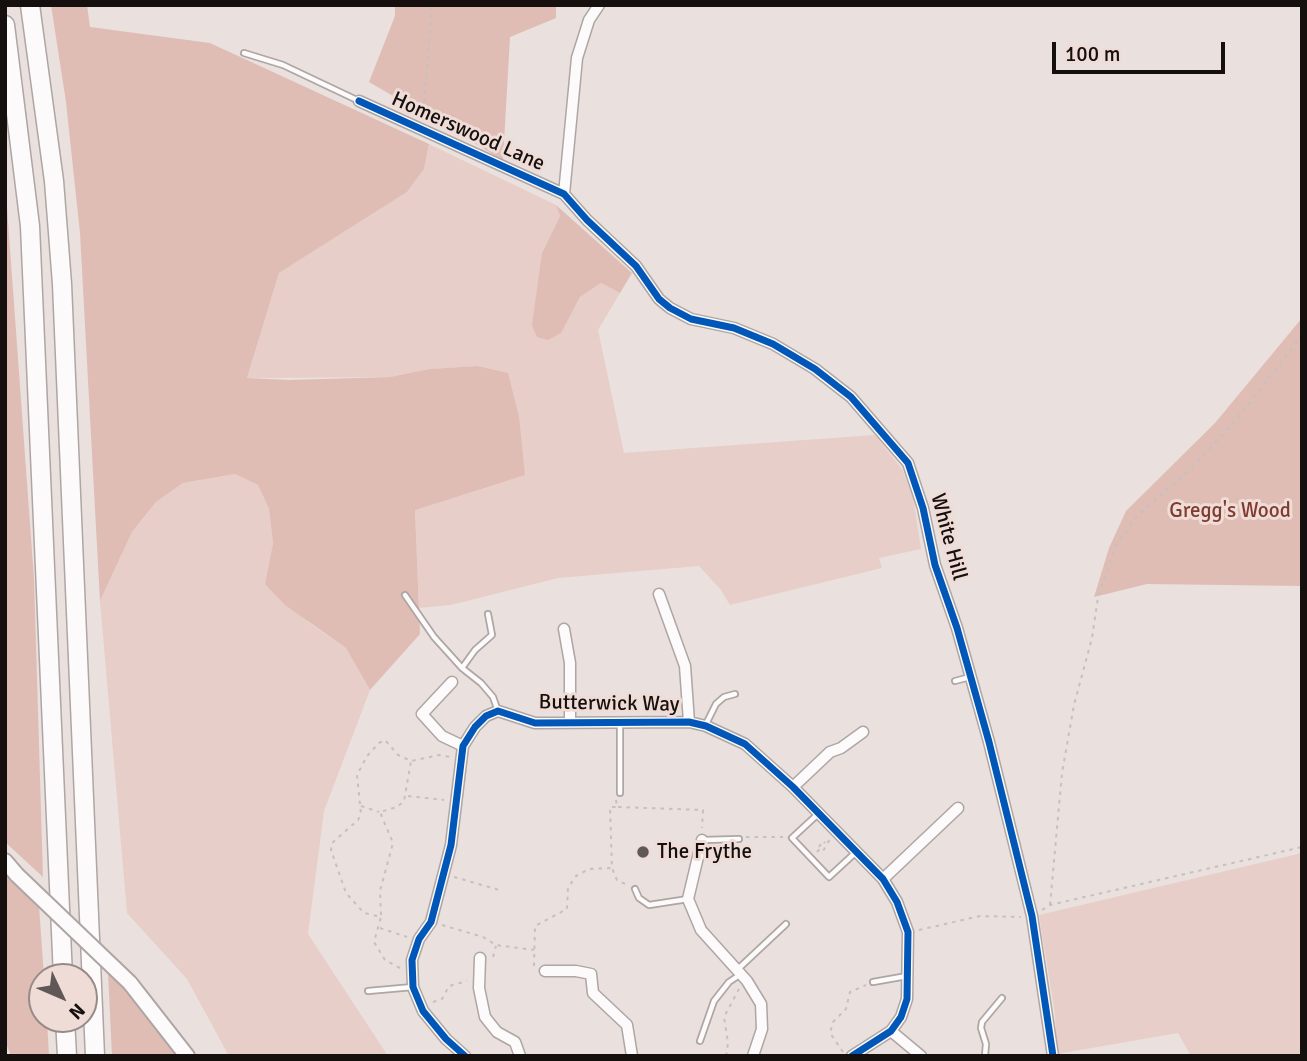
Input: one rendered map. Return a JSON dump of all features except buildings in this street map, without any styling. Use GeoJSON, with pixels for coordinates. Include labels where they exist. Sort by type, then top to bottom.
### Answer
{"type":"FeatureCollection","features":[{"type":"Feature","properties":{"kind":"highway"},"geometry":{"type":"LineString","coordinates":[[30,5],[54,181],[62,284],[95,1056]]}},
{"type":"Feature","properties":{"kind":"highway"},"geometry":{"type":"LineString","coordinates":[[5,25],[30,226],[62,963]]}},
{"type":"Feature","properties":{"kind":"highway"},"geometry":{"type":"LineString","coordinates":[[66,1033],[67,1056]]}},
{"type":"Feature","properties":{"kind":"main road"},"geometry":{"type":"LineString","coordinates":[[5,861],[130,983],[187,1056]]}},
{"type":"Feature","properties":{"kind":"street","name":"Homerswood Lane"},"geometry":{"type":"LineString","coordinates":[[359,101],[422,132],[564,194],[577,58],[589,20],[599,5]]}},
{"type":"Feature","properties":{"kind":"street","name":"White Hill"},"geometry":{"type":"LineString","coordinates":[[564,194],[587,220],[636,266],[659,299],[670,308],[691,319],[734,328],[773,344],[832,382],[875,423],[908,463],[923,508],[935,565],[971,677],[1032,916],[1053,1056]]}},
{"type":"Feature","properties":{"kind":"street"},"geometry":{"type":"LineString","coordinates":[[659,594],[685,666],[689,722]]}},
{"type":"Feature","properties":{"kind":"street"},"geometry":{"type":"LineString","coordinates":[[564,628],[570,663],[570,723]]}},
{"type":"Feature","properties":{"kind":"street"},"geometry":{"type":"LineString","coordinates":[[452,682],[422,714],[442,736],[463,746]]}},
{"type":"Feature","properties":{"kind":"street"},"geometry":{"type":"LineString","coordinates":[[465,1056],[431,1022],[412,987],[411,970],[419,939],[431,922],[451,845],[454,801],[463,746],[486,716],[498,711]]}},
{"type":"Feature","properties":{"kind":"street","name":"Butterwick Way"},"geometry":{"type":"LineString","coordinates":[[498,711],[535,723],[620,725],[689,722],[706,726],[745,744],[793,787],[883,879],[897,902],[908,932],[908,975],[904,1009],[891,1031]]}},
{"type":"Feature","properties":{"kind":"street"},"geometry":{"type":"LineString","coordinates":[[793,787],[830,752],[841,748],[863,732]]}},
{"type":"Feature","properties":{"kind":"street"},"geometry":{"type":"LineString","coordinates":[[883,879],[958,808]]}},
{"type":"Feature","properties":{"kind":"street"},"geometry":{"type":"LineString","coordinates":[[702,840],[699,863],[688,899],[701,930],[742,975],[761,1004],[763,1015],[753,1056]]}},
{"type":"Feature","properties":{"kind":"street"},"geometry":{"type":"LineString","coordinates":[[480,958],[479,979],[485,1017],[497,1031],[515,1042],[520,1056]]}},
{"type":"Feature","properties":{"kind":"street"},"geometry":{"type":"LineString","coordinates":[[545,971],[591,974],[593,993],[627,1026],[632,1056]]}},
{"type":"Feature","properties":{"kind":"street"},"geometry":{"type":"LineString","coordinates":[[852,1056],[891,1031],[921,1056]]}},
{"type":"Feature","properties":{"kind":"lane","name":"Homerswood Lane"},"geometry":{"type":"LineString","coordinates":[[244,53],[283,65],[359,101]]}},
{"type":"Feature","properties":{"kind":"lane"},"geometry":{"type":"LineString","coordinates":[[405,595],[434,637],[493,697],[498,711]]}},
{"type":"Feature","properties":{"kind":"lane"},"geometry":{"type":"LineString","coordinates":[[462,667],[475,650],[492,635],[488,614]]}},
{"type":"Feature","properties":{"kind":"lane"},"geometry":{"type":"LineString","coordinates":[[955,681],[971,677]]}},
{"type":"Feature","properties":{"kind":"lane"},"geometry":{"type":"LineString","coordinates":[[706,726],[716,704],[724,697],[735,694]]}},
{"type":"Feature","properties":{"kind":"lane"},"geometry":{"type":"LineString","coordinates":[[620,725],[620,793]]}},
{"type":"Feature","properties":{"kind":"lane"},"geometry":{"type":"LineString","coordinates":[[818,813],[792,838],[829,877],[856,852]]}},
{"type":"Feature","properties":{"kind":"lane"},"geometry":{"type":"LineString","coordinates":[[702,840],[739,839]]}},
{"type":"Feature","properties":{"kind":"lane"},"geometry":{"type":"LineString","coordinates":[[635,889],[639,898],[649,905],[688,899]]}},
{"type":"Feature","properties":{"kind":"lane"},"geometry":{"type":"LineString","coordinates":[[701,1041],[714,1001],[721,991],[742,975],[786,924]]}},
{"type":"Feature","properties":{"kind":"lane"},"geometry":{"type":"LineString","coordinates":[[873,982],[908,975]]}},
{"type":"Feature","properties":{"kind":"lane"},"geometry":{"type":"LineString","coordinates":[[368,991],[412,987]]}},
{"type":"Feature","properties":{"kind":"lane"},"geometry":{"type":"LineString","coordinates":[[985,1056],[982,1022],[1002,998]]}},
{"type":"Feature","properties":{"kind":"path"},"geometry":{"type":"LineString","coordinates":[[422,132],[432,5]]}},
{"type":"Feature","properties":{"kind":"path"},"geometry":{"type":"LineString","coordinates":[[1302,335],[1205,455],[1136,517],[1115,547],[1098,597],[1092,638],[1074,705],[1062,773],[1050,905],[1302,848]]}},
{"type":"Feature","properties":{"kind":"path"},"geometry":{"type":"LineString","coordinates":[[381,916],[364,913],[346,893],[331,850],[336,838],[358,820],[360,806],[357,775],[367,756],[385,740],[398,755],[411,761],[439,755],[460,758]]}},
{"type":"Feature","properties":{"kind":"path"},"geometry":{"type":"LineString","coordinates":[[360,806],[380,812],[397,807],[407,796],[411,761]]}},
{"type":"Feature","properties":{"kind":"path"},"geometry":{"type":"LineString","coordinates":[[617,807],[616,797],[620,793]]}},
{"type":"Feature","properties":{"kind":"path"},"geometry":{"type":"LineString","coordinates":[[407,796],[454,801]]}},
{"type":"Feature","properties":{"kind":"path"},"geometry":{"type":"LineString","coordinates":[[635,889],[617,880],[611,868],[610,807],[703,810],[702,840]]}},
{"type":"Feature","properties":{"kind":"path"},"geometry":{"type":"LineString","coordinates":[[380,812],[393,843],[380,891],[381,916],[374,942],[386,960],[404,970],[411,970]]}},
{"type":"Feature","properties":{"kind":"path"},"geometry":{"type":"LineString","coordinates":[[811,858],[820,849],[818,846],[823,841],[825,844],[837,832]]}},
{"type":"Feature","properties":{"kind":"path"},"geometry":{"type":"LineString","coordinates":[[739,839],[792,838]]}},
{"type":"Feature","properties":{"kind":"path"},"geometry":{"type":"LineString","coordinates":[[545,971],[534,969],[535,926],[567,909],[568,888],[576,876],[589,869],[611,868]]}},
{"type":"Feature","properties":{"kind":"path"},"geometry":{"type":"LineString","coordinates":[[443,874],[503,891]]}},
{"type":"Feature","properties":{"kind":"path"},"geometry":{"type":"LineString","coordinates":[[908,932],[980,916],[1032,916]]}},
{"type":"Feature","properties":{"kind":"path"},"geometry":{"type":"LineString","coordinates":[[431,922],[483,937],[496,945],[535,950]]}},
{"type":"Feature","properties":{"kind":"path"},"geometry":{"type":"LineString","coordinates":[[378,927],[419,939]]}},
{"type":"Feature","properties":{"kind":"path"},"geometry":{"type":"LineString","coordinates":[[726,1056],[724,1052],[728,1043],[724,1017],[742,975]]}},
{"type":"Feature","properties":{"kind":"path"},"geometry":{"type":"LineString","coordinates":[[418,1000],[439,1000],[446,995],[449,986],[479,979]]}},
{"type":"Feature","properties":{"kind":"path"},"geometry":{"type":"LineString","coordinates":[[845,1056],[830,1033],[833,1022],[846,1009],[850,992],[873,982]]}},
{"type":"Feature","properties":{"kind":"shaded area"},"geometry":{"type":"Polygon","coordinates":[[[429,144],[556,205],[560,216],[542,253],[560,333],[580,297],[601,283],[620,293],[598,330],[624,453],[875,435],[902,469],[913,497],[921,549],[879,558],[882,568],[730,605],[721,590],[699,566],[558,578],[451,605],[419,608],[415,510],[477,366],[429,369],[390,377],[247,378],[279,273],[407,192],[424,169],[429,144]]]}},
{"type":"Feature","properties":{"kind":"shaded area"},"geometry":{"type":"Polygon","coordinates":[[[235,474],[258,485],[269,509],[273,543],[265,584],[312,625],[346,648],[370,690],[324,811],[308,934],[388,1056],[229,1056],[187,979],[127,913],[100,601],[132,532],[156,502],[183,483],[235,474]]]}},
{"type":"Feature","properties":{"kind":"shaded area"},"geometry":{"type":"Polygon","coordinates":[[[1302,853],[1302,1056],[1191,1056],[1178,1033],[1057,1054],[1055,1014],[1039,915],[1302,853]]]}},
{"type":"Feature","properties":{"kind":"green space"},"geometry":{"type":"Polygon","coordinates":[[[51,5],[87,5],[90,27],[210,43],[429,144],[424,169],[407,192],[279,273],[247,378],[289,380],[390,377],[429,369],[477,366],[508,373],[519,417],[525,475],[415,510],[420,634],[370,690],[346,648],[285,605],[265,584],[273,543],[269,509],[258,485],[235,474],[183,483],[156,502],[132,532],[100,601],[80,233],[66,102],[51,5]]]}},
{"type":"Feature","properties":{"kind":"green space"},"geometry":{"type":"Polygon","coordinates":[[[395,5],[556,5],[556,18],[510,37],[503,160],[369,82],[395,16],[395,5]]]}},
{"type":"Feature","properties":{"kind":"green space"},"geometry":{"type":"Polygon","coordinates":[[[5,180],[34,579],[43,877],[5,842],[5,180]]]}},
{"type":"Feature","properties":{"kind":"green space"},"geometry":{"type":"Polygon","coordinates":[[[556,205],[632,273],[620,293],[601,283],[580,297],[561,333],[548,340],[537,337],[532,325],[542,253],[560,216],[556,205]]]}},
{"type":"Feature","properties":{"kind":"green space","name":"Gregg's Wood"},"geometry":{"type":"Polygon","coordinates":[[[1302,318],[1302,586],[1147,584],[1094,597],[1109,548],[1126,511],[1215,423],[1302,318]]]}},
{"type":"Feature","properties":{"kind":"green space"},"geometry":{"type":"Polygon","coordinates":[[[5,871],[39,906],[43,963],[28,963],[28,1033],[48,1033],[49,1056],[11,1056],[5,1041],[5,871]]]}},
{"type":"Feature","properties":{"kind":"green space"},"geometry":{"type":"Polygon","coordinates":[[[108,972],[128,989],[180,1056],[112,1056],[108,972]]]}},
{"type":"Feature","properties":{"kind":"cycle path"},"geometry":{"type":"LineString","coordinates":[[359,101],[564,194],[587,220],[636,266],[659,299],[670,308],[691,319],[734,328],[773,344],[815,369],[851,397],[908,463],[923,508],[935,565],[957,628],[989,742],[1032,916],[1053,1056]]}},
{"type":"Feature","properties":{"kind":"cycle path"},"geometry":{"type":"LineString","coordinates":[[465,1056],[446,1039],[423,1011],[413,987],[412,960],[419,939],[431,922],[451,845],[463,746],[475,727],[486,716],[498,711],[535,723],[689,722],[706,726],[745,744],[793,787],[883,879],[897,902],[908,932],[907,999],[901,1017],[891,1031],[852,1056]]}},
{"type":"Feature","properties":{"kind":"place","name":"The Frythe"},"geometry":{"type":"Point","coordinates":[643,852]}}]}
